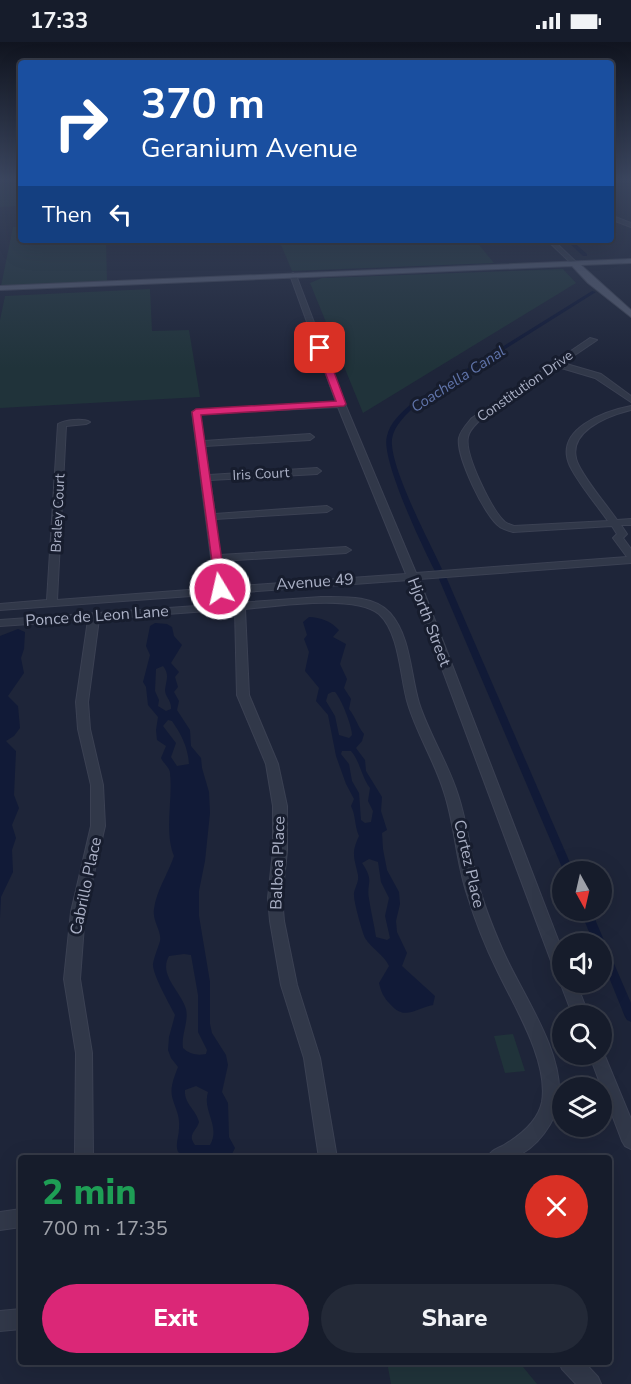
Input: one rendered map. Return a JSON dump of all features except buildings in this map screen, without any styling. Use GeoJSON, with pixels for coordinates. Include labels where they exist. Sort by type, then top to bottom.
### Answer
{"type":"FeatureCollection","features":[{"type":"Feature","properties":{"kind":"main road"},"geometry":{"type":"LineString","coordinates":[[0,288],[631,261]]}},
{"type":"Feature","properties":{"kind":"main road"},"geometry":{"type":"LineString","coordinates":[[574,263],[591,281],[631,314]]}},
{"type":"Feature","properties":{"kind":"main road"},"geometry":{"type":"LineString","coordinates":[[602,288],[629,325]]}},
{"type":"Feature","properties":{"kind":"street"},"geometry":{"type":"LineString","coordinates":[[553,243],[574,263]]}},
{"type":"Feature","properties":{"kind":"street","name":"Hjorth Street"},"geometry":{"type":"LineString","coordinates":[[293,275],[341,404],[412,575],[552,943]]}},
{"type":"Feature","properties":{"kind":"street","name":"Constitution Drive"},"geometry":{"type":"LineString","coordinates":[[593,340],[476,420],[466,430],[463,441],[466,459],[496,516],[504,525],[513,529],[615,523]]}},
{"type":"Feature","properties":{"kind":"street"},"geometry":{"type":"LineString","coordinates":[[556,364],[598,376],[631,400]]}},
{"type":"Feature","properties":{"kind":"street"},"geometry":{"type":"LineString","coordinates":[[220,589],[196,412],[341,404]]}},
{"type":"Feature","properties":{"kind":"street"},"geometry":{"type":"LineString","coordinates":[[631,408],[606,415],[580,430],[572,442],[570,454],[573,465],[627,541],[631,558]]}},
{"type":"Feature","properties":{"kind":"street","name":"Braley Court"},"geometry":{"type":"LineString","coordinates":[[52,602],[62,423],[86,422]]}},
{"type":"Feature","properties":{"kind":"street"},"geometry":{"type":"LineString","coordinates":[[200,444],[310,437]]}},
{"type":"Feature","properties":{"kind":"street","name":"Iris Court"},"geometry":{"type":"LineString","coordinates":[[205,478],[317,471]]}},
{"type":"Feature","properties":{"kind":"street"},"geometry":{"type":"LineString","coordinates":[[210,517],[327,509]]}},
{"type":"Feature","properties":{"kind":"street"},"geometry":{"type":"LineString","coordinates":[[615,523],[631,522]]}},
{"type":"Feature","properties":{"kind":"street"},"geometry":{"type":"LineString","coordinates":[[215,558],[346,550]]}},
{"type":"Feature","properties":{"kind":"street","name":"Avenue 49"},"geometry":{"type":"LineString","coordinates":[[0,607],[631,558]]}},
{"type":"Feature","properties":{"kind":"street","name":"Ponce de Leon Lane"},"geometry":{"type":"LineString","coordinates":[[0,623],[331,600],[359,602],[372,606]]}},
{"type":"Feature","properties":{"kind":"street","name":"Balboa Place"},"geometry":{"type":"LineString","coordinates":[[240,606],[243,695],[272,764],[280,806],[280,851],[275,898],[277,921],[289,985],[312,1058],[328,1155]]}},
{"type":"Feature","properties":{"kind":"street","name":"Cortez Place"},"geometry":{"type":"LineString","coordinates":[[372,606],[384,613],[395,632],[420,722],[447,778],[470,882],[479,909],[492,946],[533,1031],[546,1065],[551,1089],[549,1109],[540,1126],[528,1140],[501,1155]]}},
{"type":"Feature","properties":{"kind":"street","name":"Cabrillo Place"},"geometry":{"type":"LineString","coordinates":[[84,1155],[84,1053],[72,979],[78,912],[98,826],[98,785],[84,729],[82,702],[94,616]]}},
{"type":"Feature","properties":{"kind":"street"},"geometry":{"type":"LineString","coordinates":[[601,1065],[631,1141]]}},
{"type":"Feature","properties":{"kind":"street"},"geometry":{"type":"LineString","coordinates":[[0,1221],[18,1218]]}},
{"type":"Feature","properties":{"kind":"street"},"geometry":{"type":"LineString","coordinates":[[0,1322],[18,1319]]}},
{"type":"Feature","properties":{"kind":"street"},"geometry":{"type":"LineString","coordinates":[[572,1365],[591,1384]]}},
{"type":"Feature","properties":{"kind":"shaded area"},"geometry":{"type":"Polygon","coordinates":[[[10,243],[106,243],[107,281],[1,286],[10,243]]]}},
{"type":"Feature","properties":{"kind":"shaded area"},"geometry":{"type":"Polygon","coordinates":[[[280,243],[477,243],[494,263],[292,271],[280,243]]]}},
{"type":"Feature","properties":{"kind":"shaded area"},"geometry":{"type":"Polygon","coordinates":[[[563,269],[576,283],[363,413],[310,283],[322,278],[563,269]]]}},
{"type":"Feature","properties":{"kind":"shaded area"},"geometry":{"type":"Polygon","coordinates":[[[150,289],[152,331],[189,330],[200,397],[0,408],[0,320],[5,296],[150,289]]]}},
{"type":"Feature","properties":{"kind":"shaded area"},"geometry":{"type":"Polygon","coordinates":[[[513,1034],[525,1071],[505,1073],[494,1036],[513,1034]]]}},
{"type":"Feature","properties":{"kind":"shaded area"},"geometry":{"type":"Polygon","coordinates":[[[388,1365],[521,1365],[537,1384],[391,1384],[388,1365]]]}},
{"type":"Feature","properties":{"kind":"water"},"geometry":{"type":"Polygon","coordinates":[[[309,617],[329,622],[339,630],[333,637],[346,644],[340,664],[347,679],[344,688],[351,699],[349,709],[364,734],[356,748],[365,760],[366,771],[382,797],[381,811],[387,830],[382,833],[383,849],[387,870],[399,892],[397,932],[407,953],[402,966],[435,996],[433,1005],[410,1012],[400,1012],[383,995],[379,983],[389,966],[365,938],[354,897],[358,878],[354,855],[359,836],[351,806],[354,799],[336,756],[328,715],[316,701],[319,688],[305,671],[309,652],[304,639],[307,635],[303,622],[309,617]],[[335,692],[328,694],[326,701],[335,716],[339,735],[349,738],[352,731],[346,712],[335,692]],[[342,751],[341,754],[349,764],[352,781],[359,793],[361,820],[365,823],[371,822],[373,811],[368,801],[370,788],[351,751],[342,751]],[[369,859],[362,863],[369,878],[368,893],[376,937],[387,940],[390,938],[385,916],[389,898],[381,882],[378,862],[369,859]]]}},
{"type":"Feature","properties":{"kind":"water"},"geometry":{"type":"Polygon","coordinates":[[[155,623],[172,627],[174,636],[182,645],[171,663],[179,672],[175,677],[178,687],[174,692],[179,701],[177,710],[190,730],[191,746],[201,758],[209,792],[210,813],[199,891],[199,916],[210,982],[210,1024],[212,1033],[226,1055],[228,1065],[222,1092],[228,1103],[229,1137],[235,1148],[232,1155],[183,1155],[177,1149],[179,1120],[173,1100],[172,1083],[178,1067],[168,1050],[175,1015],[153,969],[160,941],[160,933],[154,918],[155,902],[174,856],[169,826],[171,783],[169,769],[161,758],[166,746],[157,740],[158,717],[148,705],[146,687],[143,682],[150,655],[146,646],[150,626],[155,623]],[[163,666],[156,669],[155,691],[159,700],[158,706],[166,711],[171,709],[165,692],[167,678],[163,666]],[[168,720],[163,726],[176,743],[171,757],[177,766],[189,764],[184,741],[172,721],[168,720]],[[191,955],[169,956],[166,963],[168,976],[186,1009],[183,1048],[193,1054],[206,1054],[207,1050],[198,1032],[198,995],[191,955]],[[196,1086],[185,1090],[186,1099],[199,1122],[192,1138],[195,1145],[210,1145],[213,1138],[213,1125],[207,1106],[208,1092],[196,1086]]]}},
{"type":"Feature","properties":{"kind":"water"},"geometry":{"type":"Polygon","coordinates":[[[18,629],[25,632],[21,658],[24,673],[8,696],[18,706],[20,728],[6,741],[16,751],[14,795],[19,808],[12,825],[16,838],[12,850],[13,872],[1,897],[0,918],[0,636],[18,629]]]}},
{"type":"Feature","properties":{"kind":"waterway","name":"Coachella Canal"},"geometry":{"type":"LineString","coordinates":[[571,243],[585,255]]}},
{"type":"Feature","properties":{"kind":"waterway","name":"Coachella Canal"},"geometry":{"type":"LineString","coordinates":[[438,569],[393,464],[389,449],[389,438],[393,428],[414,404],[594,292]]}},
{"type":"Feature","properties":{"kind":"waterway","name":"Coachella Canal"},"geometry":{"type":"LineString","coordinates":[[443,579],[564,861]]}},
{"type":"Feature","properties":{"kind":"waterway","name":"Coachella Canal"},"geometry":{"type":"LineString","coordinates":[[590,921],[595,933]]}},
{"type":"Feature","properties":{"kind":"waterway","name":"Coachella Canal"},"geometry":{"type":"LineString","coordinates":[[612,972],[631,1017]]}},
{"type":"Feature","properties":{"kind":"route"},"geometry":{"type":"LineString","coordinates":[[220,589],[196,412],[341,404],[320,348]]}}]}
